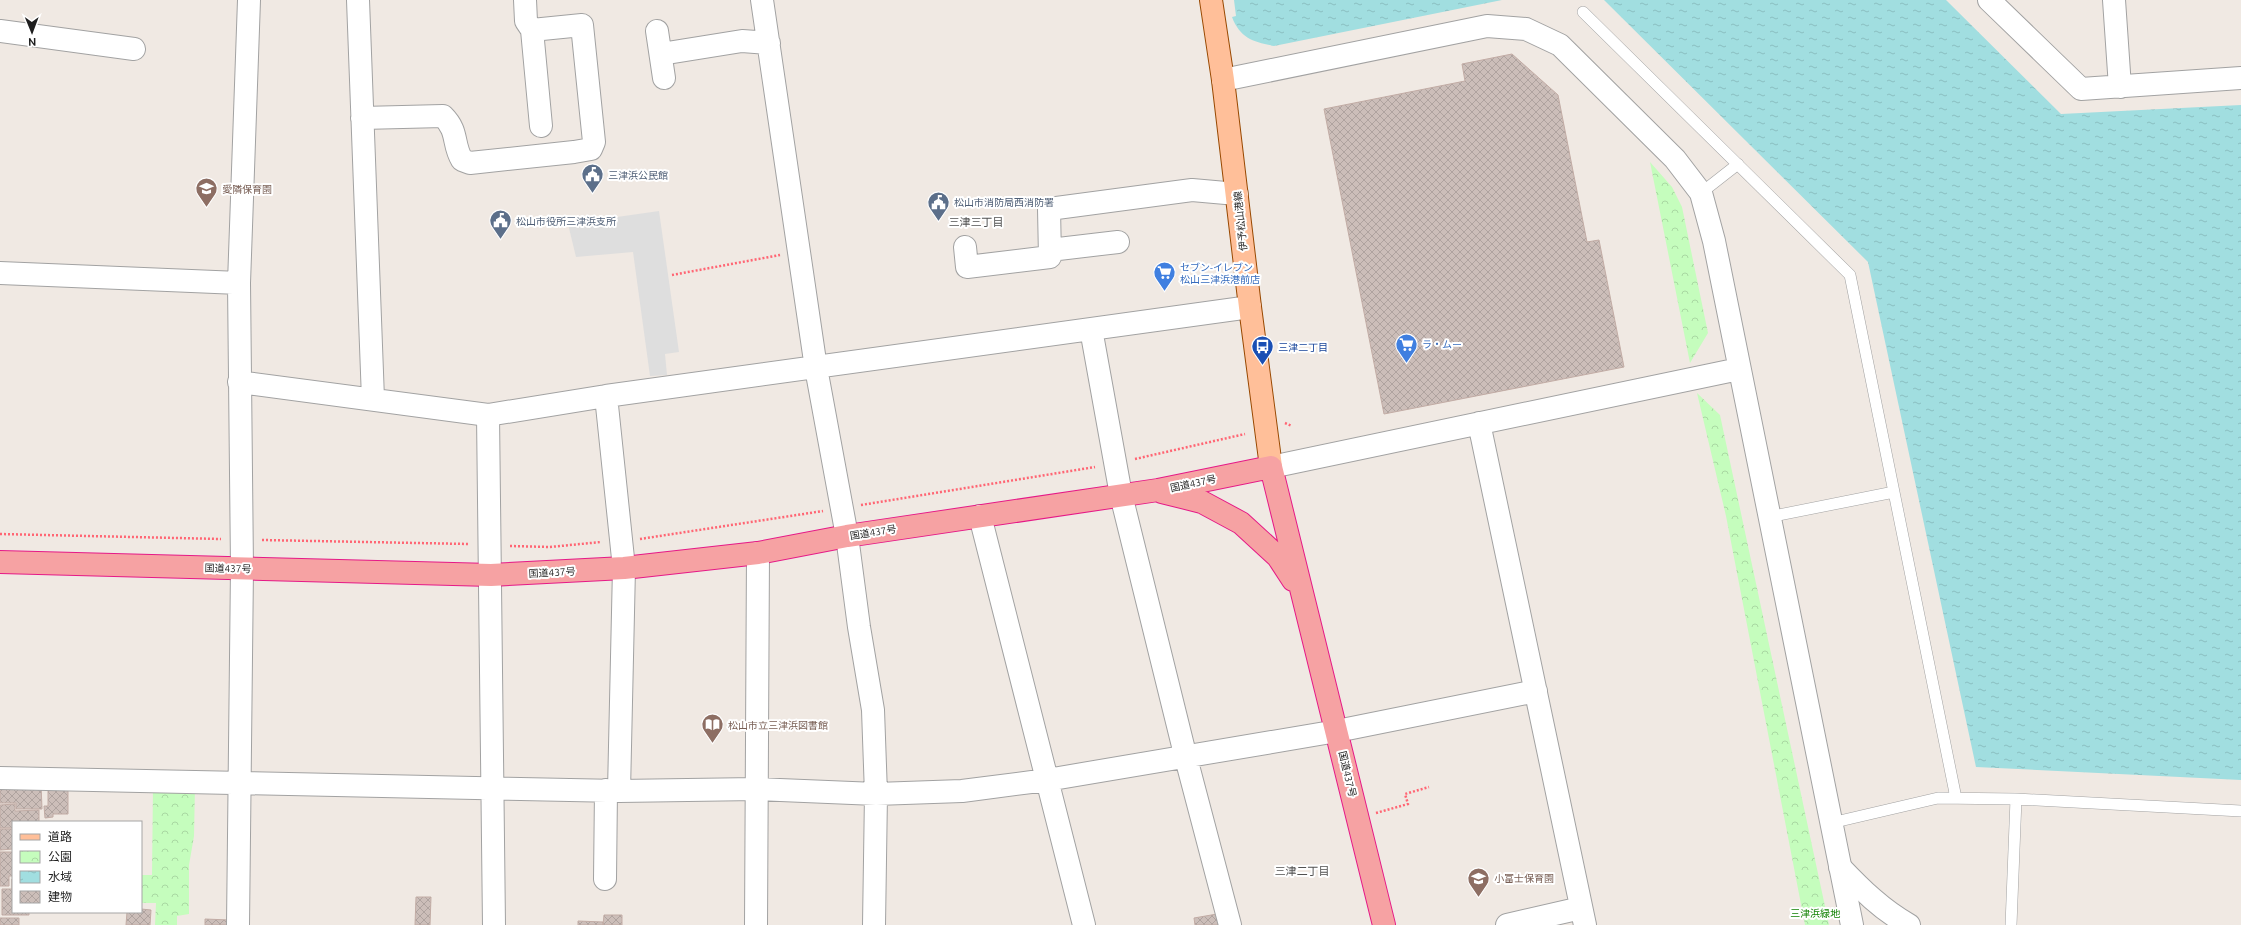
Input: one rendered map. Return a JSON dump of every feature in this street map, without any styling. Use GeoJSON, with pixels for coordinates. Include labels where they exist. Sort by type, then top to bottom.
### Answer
{"type":"FeatureCollection","features":[{"type":"Feature","properties":{"kind":"highway","name":"国道437号"},"geometry":{"type":"LineString","coordinates":[[0,562],[491,575],[624,568],[758,553],[847,536],[1158,490],[1271,467],[1384,925]]}},
{"type":"Feature","properties":{"kind":"highway"},"geometry":{"type":"LineString","coordinates":[[1158,490],[1202,502],[1242,523],[1278,557],[1303,597]]}},
{"type":"Feature","properties":{"kind":"main road","name":"伊予松山港線"},"geometry":{"type":"LineString","coordinates":[[1211,0],[1224,80],[1250,307],[1271,467]]}},
{"type":"Feature","properties":{"kind":"street"},"geometry":{"type":"LineString","coordinates":[[238,925],[242,568],[239,283],[249,0]]}},
{"type":"Feature","properties":{"kind":"street"},"geometry":{"type":"LineString","coordinates":[[358,0],[373,399]]}},
{"type":"Feature","properties":{"kind":"street"},"geometry":{"type":"LineString","coordinates":[[525,0],[526,21],[532,30],[540,126]]}},
{"type":"Feature","properties":{"kind":"street"},"geometry":{"type":"LineString","coordinates":[[762,0],[816,368],[847,536],[859,627],[873,710],[876,794],[874,925]]}},
{"type":"Feature","properties":{"kind":"street"},"geometry":{"type":"LineString","coordinates":[[1989,0],[2081,88],[2120,87],[2241,78]]}},
{"type":"Feature","properties":{"kind":"street"},"geometry":{"type":"LineString","coordinates":[[2114,0],[2120,87]]}},
{"type":"Feature","properties":{"kind":"street"},"geometry":{"type":"LineString","coordinates":[[362,118],[443,116],[452,124],[457,152],[462,160],[470,162],[590,149],[594,142],[582,25],[532,30]]}},
{"type":"Feature","properties":{"kind":"street"},"geometry":{"type":"LineString","coordinates":[[1224,80],[1487,26],[1526,29],[1560,44],[1675,158],[1701,193],[1714,241],[1852,925]]}},
{"type":"Feature","properties":{"kind":"street"},"geometry":{"type":"LineString","coordinates":[[0,31],[134,48]]}},
{"type":"Feature","properties":{"kind":"street"},"geometry":{"type":"LineString","coordinates":[[657,31],[664,78]]}},
{"type":"Feature","properties":{"kind":"street"},"geometry":{"type":"LineString","coordinates":[[661,54],[742,41],[769,43]]}},
{"type":"Feature","properties":{"kind":"street"},"geometry":{"type":"LineString","coordinates":[[965,246],[967,267],[1050,257],[1049,209],[1192,190],[1237,194]]}},
{"type":"Feature","properties":{"kind":"street"},"geometry":{"type":"LineString","coordinates":[[1050,250],[1118,242]]}},
{"type":"Feature","properties":{"kind":"street"},"geometry":{"type":"LineString","coordinates":[[0,273],[239,283]]}},
{"type":"Feature","properties":{"kind":"street"},"geometry":{"type":"LineString","coordinates":[[239,382],[373,399],[488,416],[606,396],[1250,307]]}},
{"type":"Feature","properties":{"kind":"street"},"geometry":{"type":"LineString","coordinates":[[1091,329],[1121,495],[1186,758],[1230,925]]}},
{"type":"Feature","properties":{"kind":"street"},"geometry":{"type":"LineString","coordinates":[[1271,467],[1739,369]]}},
{"type":"Feature","properties":{"kind":"street"},"geometry":{"type":"LineString","coordinates":[[605,879],[612,790],[624,568],[606,396]]}},
{"type":"Feature","properties":{"kind":"street"},"geometry":{"type":"LineString","coordinates":[[488,416],[494,787],[494,925]]}},
{"type":"Feature","properties":{"kind":"street"},"geometry":{"type":"LineString","coordinates":[[1479,424],[1583,916],[1508,925]]}},
{"type":"Feature","properties":{"kind":"street"},"geometry":{"type":"LineString","coordinates":[[980,516],[1084,925]]}},
{"type":"Feature","properties":{"kind":"street"},"geometry":{"type":"LineString","coordinates":[[756,925],[758,553]]}},
{"type":"Feature","properties":{"kind":"street"},"geometry":{"type":"LineString","coordinates":[[0,778],[240,784],[612,790],[756,789],[876,794],[962,791],[1047,780],[1186,758],[1337,731],[1536,691]]}},
{"type":"Feature","properties":{"kind":"street"},"geometry":{"type":"LineString","coordinates":[[1840,867],[1863,892],[1892,916],[1909,925]]}},
{"type":"Feature","properties":{"kind":"lane"},"geometry":{"type":"LineString","coordinates":[[1583,12],[1850,275],[1956,798]]}},
{"type":"Feature","properties":{"kind":"lane"},"geometry":{"type":"LineString","coordinates":[[1701,193],[1738,164]]}},
{"type":"Feature","properties":{"kind":"lane"},"geometry":{"type":"LineString","coordinates":[[1769,517],[1894,492]]}},
{"type":"Feature","properties":{"kind":"lane"},"geometry":{"type":"LineString","coordinates":[[1831,823],[1938,798],[2016,799],[2241,811]]}},
{"type":"Feature","properties":{"kind":"lane"},"geometry":{"type":"LineString","coordinates":[[2011,925],[2016,799]]}},
{"type":"Feature","properties":{"kind":"path"},"geometry":{"type":"LineString","coordinates":[[672,275],[800,252]]}},
{"type":"Feature","properties":{"kind":"path"},"geometry":{"type":"LineString","coordinates":[[1358,818],[1408,804],[1405,794],[1429,787]]}},
{"type":"Feature","properties":{"kind":"green space"},"geometry":{"type":"Polygon","coordinates":[[[1650,162],[1672,187],[1682,207],[1708,333],[1690,363],[1650,162]]]}},
{"type":"Feature","properties":{"kind":"green space","name":"三津浜緑地"},"geometry":{"type":"Polygon","coordinates":[[[1697,393],[1720,415],[1829,925],[1805,925],[1726,516],[1697,393]]]}},
{"type":"Feature","properties":{"kind":"green space"},"geometry":{"type":"Polygon","coordinates":[[[153,786],[195,786],[194,836],[189,865],[189,914],[177,916],[177,925],[155,925],[156,903],[142,903],[142,875],[152,875],[153,786]]]}},
{"type":"Feature","properties":{"kind":"shaded area"},"geometry":{"type":"Polygon","coordinates":[[[659,211],[679,352],[665,354],[667,375],[650,376],[633,252],[576,257],[568,224],[659,211]]]}},
{"type":"Feature","properties":{"kind":"water"},"geometry":{"type":"Polygon","coordinates":[[[1234,0],[1502,0],[1274,46],[1254,41],[1239,30],[1232,17],[1236,16],[1234,0]]]}},
{"type":"Feature","properties":{"kind":"water"},"geometry":{"type":"Polygon","coordinates":[[[1604,0],[1946,0],[2061,114],[2241,105],[2241,780],[1976,767],[1868,262],[1604,0]]]}},
{"type":"Feature","properties":{"kind":"building"},"geometry":{"type":"Polygon","coordinates":[[[1512,54],[1558,95],[1587,242],[1599,240],[1624,367],[1384,414],[1324,109],[1465,81],[1462,64],[1512,54]]]}},
{"type":"Feature","properties":{"kind":"building"},"geometry":{"type":"Polygon","coordinates":[[[48,783],[68,783],[68,814],[53,814],[53,817],[45,818],[44,806],[48,806],[48,783]]]}},
{"type":"Feature","properties":{"kind":"building"},"geometry":{"type":"Polygon","coordinates":[[[0,784],[41,784],[42,809],[16,809],[16,803],[0,803],[0,784]]]}},
{"type":"Feature","properties":{"kind":"building"},"geometry":{"type":"Polygon","coordinates":[[[15,804],[15,811],[39,810],[39,821],[12,821],[12,828],[0,828],[0,805],[15,804]]]}},
{"type":"Feature","properties":{"kind":"building"},"geometry":{"type":"Polygon","coordinates":[[[0,829],[12,829],[12,849],[0,850],[0,829]]]}},
{"type":"Feature","properties":{"kind":"building"},"geometry":{"type":"Polygon","coordinates":[[[0,852],[12,852],[12,876],[9,876],[9,886],[0,886],[0,852]]]}},
{"type":"Feature","properties":{"kind":"building"},"geometry":{"type":"Polygon","coordinates":[[[2,889],[12,889],[12,913],[29,913],[29,915],[2,915],[2,889]]]}},
{"type":"Feature","properties":{"kind":"building"},"geometry":{"type":"Polygon","coordinates":[[[416,897],[431,897],[430,925],[415,925],[416,897]]]}},
{"type":"Feature","properties":{"kind":"building"},"geometry":{"type":"Polygon","coordinates":[[[142,909],[151,910],[150,925],[126,925],[127,913],[142,913],[142,909]]]}},
{"type":"Feature","properties":{"kind":"building"},"geometry":{"type":"Polygon","coordinates":[[[1217,914],[1218,925],[1195,925],[1194,918],[1217,914]]]}},
{"type":"Feature","properties":{"kind":"building"},"geometry":{"type":"Polygon","coordinates":[[[604,915],[622,915],[622,925],[603,925],[604,915]]]}},
{"type":"Feature","properties":{"kind":"building"},"geometry":{"type":"Polygon","coordinates":[[[0,918],[19,918],[19,925],[0,925],[0,918]]]}},
{"type":"Feature","properties":{"kind":"building"},"geometry":{"type":"Polygon","coordinates":[[[205,919],[229,920],[229,925],[205,925],[205,919]]]}},
{"type":"Feature","properties":{"kind":"building"},"geometry":{"type":"Polygon","coordinates":[[[578,921],[603,922],[603,925],[578,925],[578,921]]]}},
{"type":"Feature","properties":{"kind":"place","name":"三津浜公民館"},"geometry":{"type":"Point","coordinates":[592,194]}},
{"type":"Feature","properties":{"kind":"place","name":"愛隣保育園"},"geometry":{"type":"Point","coordinates":[206,208]}},
{"type":"Feature","properties":{"kind":"place","name":"松山市消防局西消防署"},"geometry":{"type":"Point","coordinates":[939,222]}},
{"type":"Feature","properties":{"kind":"place","name":"松山市役所三津浜支所"},"geometry":{"type":"Point","coordinates":[501,240]}},
{"type":"Feature","properties":{"kind":"place","name":"セブン-イレブン 松山三津浜港前店"},"geometry":{"type":"Point","coordinates":[1165,292]}},
{"type":"Feature","properties":{"kind":"place","name":"ラ・ムー"},"geometry":{"type":"Point","coordinates":[1407,364]}},
{"type":"Feature","properties":{"kind":"place","name":"三津二丁目"},"geometry":{"type":"Point","coordinates":[1263,366]}},
{"type":"Feature","properties":{"kind":"place","name":"松山市立三津浜図書館"},"geometry":{"type":"Point","coordinates":[712,744]}},
{"type":"Feature","properties":{"kind":"place","name":"小富士保育園"},"geometry":{"type":"Point","coordinates":[1478,898]}},
{"type":"Feature","properties":{"kind":"district","name":"三津三丁目"},"geometry":{"type":"Point","coordinates":[976,222]}},
{"type":"Feature","properties":{"kind":"district","name":"三津二丁目"},"geometry":{"type":"Point","coordinates":[1302,871]}}]}
